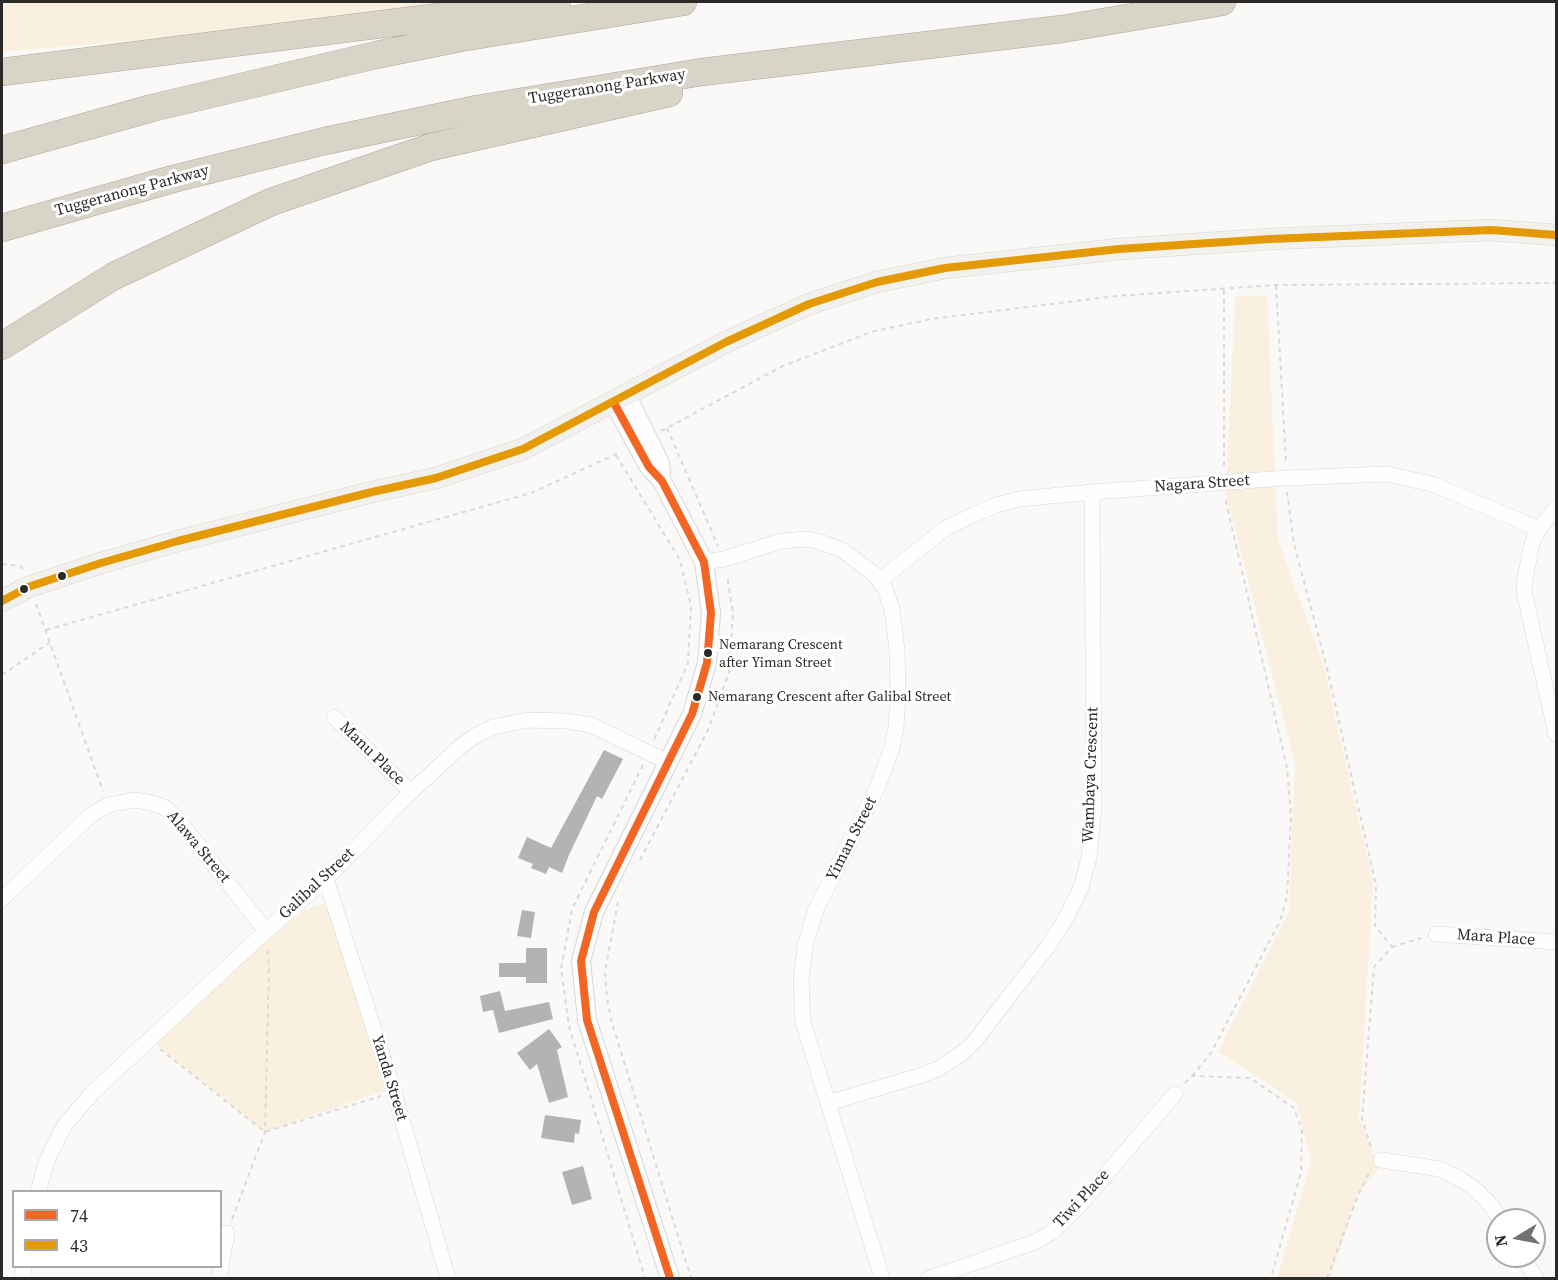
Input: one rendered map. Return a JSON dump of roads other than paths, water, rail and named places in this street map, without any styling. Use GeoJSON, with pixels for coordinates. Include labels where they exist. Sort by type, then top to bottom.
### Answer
{"type":"FeatureCollection","features":[{"type":"Feature","properties":{"kind":"highway"},"geometry":{"type":"LineString","coordinates":[[2,72],[557,2]]}},
{"type":"Feature","properties":{"kind":"highway"},"geometry":{"type":"LineString","coordinates":[[2,150],[152,108],[366,57],[460,38],[682,2]]}},
{"type":"Feature","properties":{"kind":"highway","name":"Tuggeranong Parkway"},"geometry":{"type":"LineString","coordinates":[[2,228],[173,179],[325,141],[477,109],[691,74],[1062,29],[1222,2]]}},
{"type":"Feature","properties":{"kind":"highway"},"geometry":{"type":"LineString","coordinates":[[2,346],[114,276],[272,202],[431,147],[735,80],[804,60]]}},
{"type":"Feature","properties":{"kind":"main road"},"geometry":{"type":"LineString","coordinates":[[2,601],[28,587],[61,575],[178,541],[436,478],[523,450],[726,342],[809,304],[877,282],[945,268],[1119,249],[1270,239],[1491,230],[1557,235]]}},
{"type":"Feature","properties":{"kind":"street"},"geometry":{"type":"LineString","coordinates":[[621,399],[660,463],[662,481],[704,562],[711,613],[707,663],[692,714],[594,912],[581,961],[587,1020],[670,1278]]}},
{"type":"Feature","properties":{"kind":"street","name":"Nagara Street"},"geometry":{"type":"LineString","coordinates":[[880,580],[946,528],[975,514],[1019,499],[1092,492],[1286,478],[1388,474],[1435,485],[1539,529]]}},
{"type":"Feature","properties":{"kind":"street","name":"Wambaya Crescent"},"geometry":{"type":"LineString","coordinates":[[828,1103],[938,1069],[962,1053],[974,1042],[1048,946],[1066,918],[1081,887],[1089,858],[1094,807],[1092,492]]}},
{"type":"Feature","properties":{"kind":"street"},"geometry":{"type":"LineString","coordinates":[[1557,508],[1539,529],[1528,555],[1525,596],[1557,734]]}},
{"type":"Feature","properties":{"kind":"street","name":"Yiman Street"},"geometry":{"type":"LineString","coordinates":[[704,562],[724,559],[781,542],[805,539],[830,545],[842,550],[880,580],[892,609],[897,650],[898,693],[892,748],[877,788],[816,909],[802,964],[801,993],[803,1022],[882,1278]]}},
{"type":"Feature","properties":{"kind":"street","name":"Manu Place"},"geometry":{"type":"LineString","coordinates":[[334,717],[411,792]]}},
{"type":"Feature","properties":{"kind":"street","name":"Galibal Street"},"geometry":{"type":"LineString","coordinates":[[38,1190],[46,1163],[64,1126],[92,1093],[266,931],[326,879],[411,792],[460,746],[493,727],[527,720],[567,721],[591,726],[668,762]]}},
{"type":"Feature","properties":{"kind":"street","name":"Alawa Street"},"geometry":{"type":"LineString","coordinates":[[2,899],[91,814],[108,805],[133,800],[148,801],[164,807],[175,816],[266,931]]}},
{"type":"Feature","properties":{"kind":"street","name":"Yanda Street"},"geometry":{"type":"LineString","coordinates":[[326,879],[394,1092],[448,1278]]}},
{"type":"Feature","properties":{"kind":"street","name":"Mara Place"},"geometry":{"type":"LineString","coordinates":[[1436,933],[1557,942]]}},
{"type":"Feature","properties":{"kind":"street","name":"Tiwi Place"},"geometry":{"type":"LineString","coordinates":[[929,1278],[1035,1242],[1052,1232],[1079,1206],[1175,1094]]}},
{"type":"Feature","properties":{"kind":"street"},"geometry":{"type":"LineString","coordinates":[[1381,1160],[1440,1169],[1476,1190],[1493,1208]]}},
{"type":"Feature","properties":{"kind":"street"},"geometry":{"type":"LineString","coordinates":[[222,1261],[227,1233]]}},
{"type":"Feature","properties":{"kind":"place","name":"Nemarang Crescent after Yiman Street"},"geometry":{"type":"Point","coordinates":[708,653]}},
{"type":"Feature","properties":{"kind":"place","name":"Nemarang Crescent after Galibal Street"},"geometry":{"type":"Point","coordinates":[697,697]}}]}
